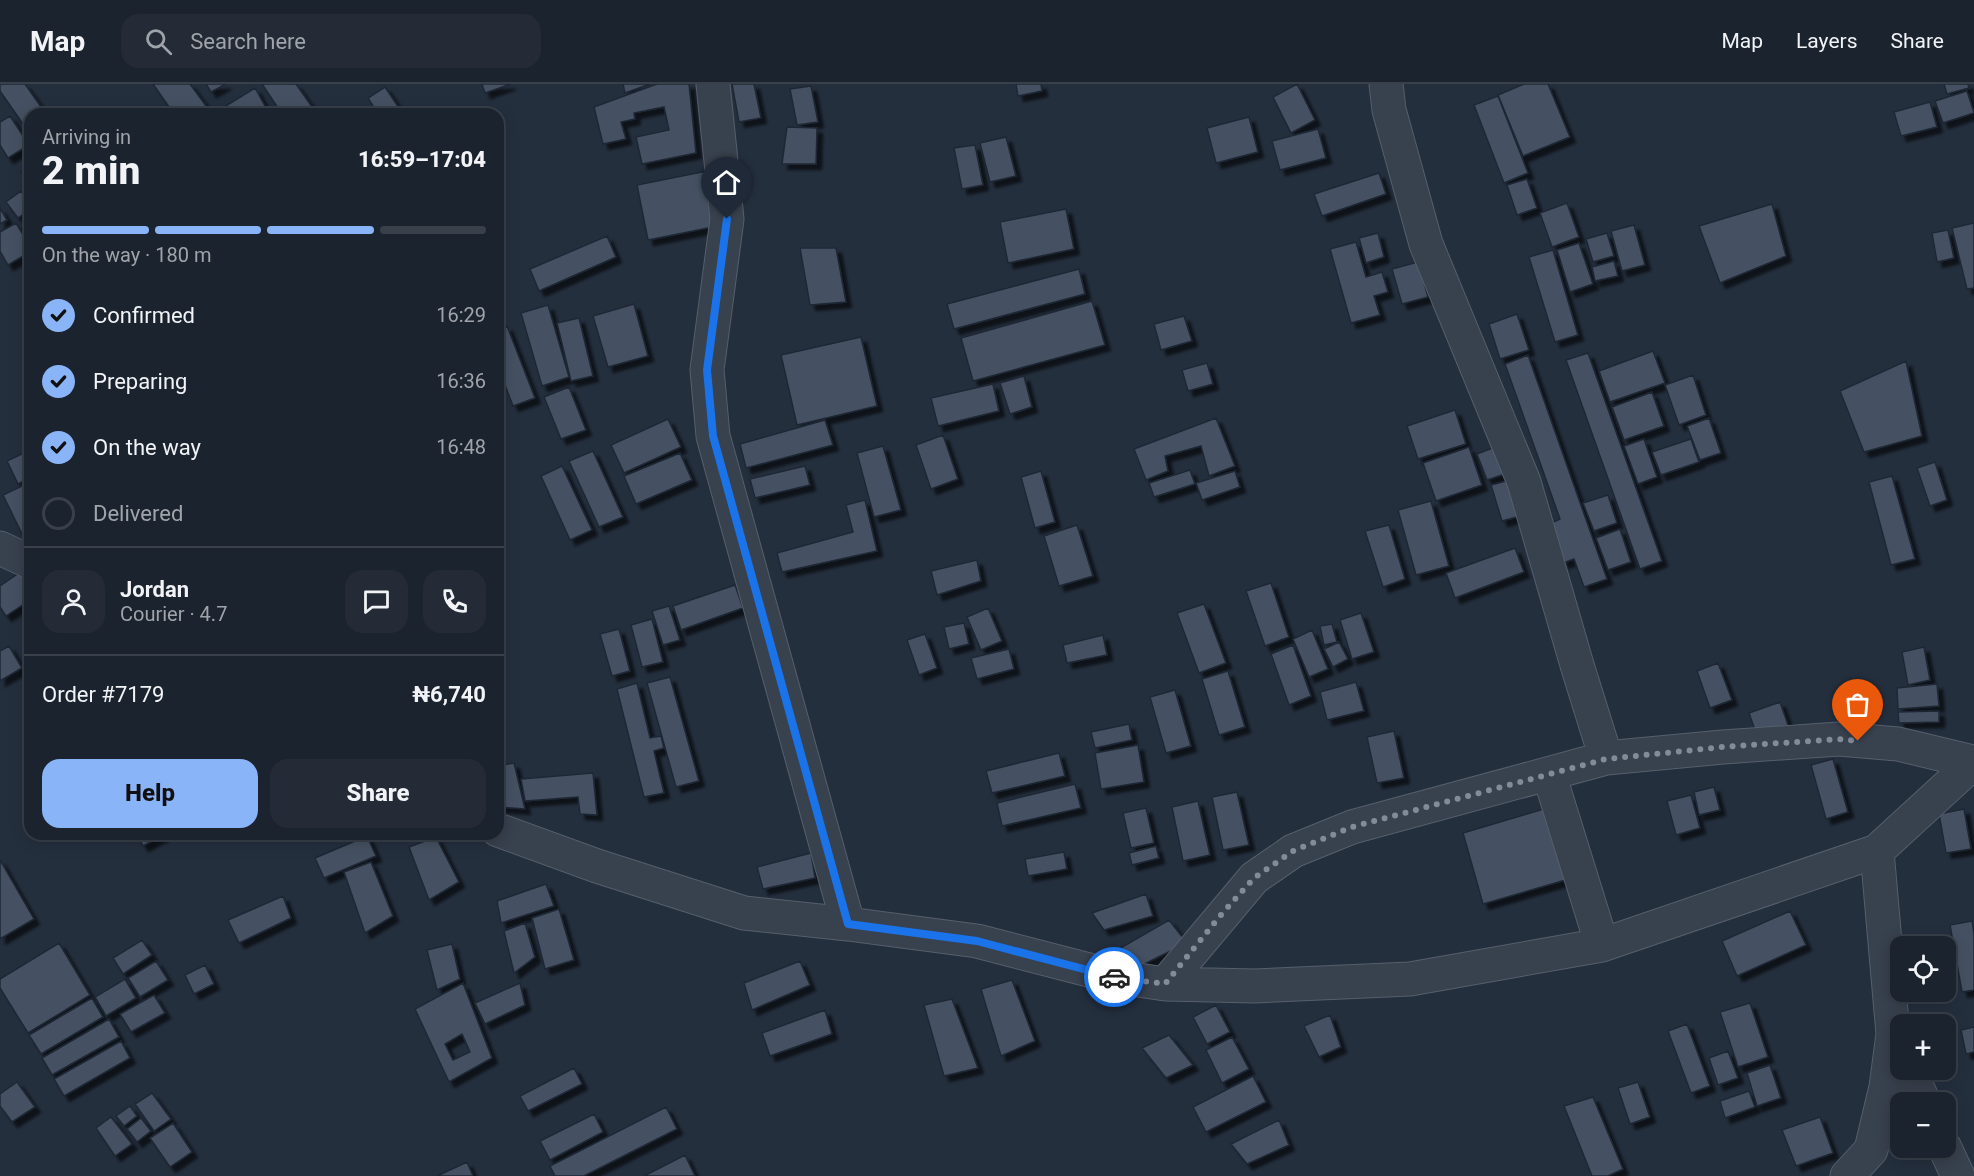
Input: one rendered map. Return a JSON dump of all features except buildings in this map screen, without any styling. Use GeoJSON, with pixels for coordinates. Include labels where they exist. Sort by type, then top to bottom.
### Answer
{"type":"FeatureCollection","features":[{"type":"Feature","properties":{"kind":"street"},"geometry":{"type":"LineString","coordinates":[[713,84],[727,219],[707,370],[713,436],[848,924]]}},
{"type":"Feature","properties":{"kind":"street"},"geometry":{"type":"LineString","coordinates":[[1386,84],[1389,110],[1426,244],[1524,482],[1606,759]]}},
{"type":"Feature","properties":{"kind":"street"},"geometry":{"type":"LineString","coordinates":[[0,549],[24,559]]}},
{"type":"Feature","properties":{"kind":"street"},"geometry":{"type":"LineString","coordinates":[[1165,984],[1254,878],[1293,851],[1352,827],[1606,759],[1723,747],[1839,739],[1898,744],[1973,762]]}},
{"type":"Feature","properties":{"kind":"street"},"geometry":{"type":"LineString","coordinates":[[504,832],[597,866],[744,914],[848,924],[977,941],[1112,976],[1165,984],[1255,986],[1410,979],[1602,945],[1877,850],[1973,762]]}},
{"type":"Feature","properties":{"kind":"street"},"geometry":{"type":"LineString","coordinates":[[1549,774],[1602,945]]}},
{"type":"Feature","properties":{"kind":"street"},"geometry":{"type":"LineString","coordinates":[[1877,850],[1894,1014]]}},
{"type":"Feature","properties":{"kind":"street"},"geometry":{"type":"LineString","coordinates":[[1847,1176],[1871,1150],[1890,1071]]}},
{"type":"Feature","properties":{"kind":"street"},"geometry":{"type":"LineString","coordinates":[[1950,1158],[1958,1176]]}},
{"type":"Feature","properties":{"kind":"way so far"},"geometry":{"type":"LineString","coordinates":[[1114,977],[1165,984],[1254,878],[1293,851],[1352,827],[1606,759],[1723,747],[1839,739],[1858,741]]}},
{"type":"Feature","properties":{"kind":"route"},"geometry":{"type":"LineString","coordinates":[[727,219],[707,370],[713,436],[848,924],[977,941],[1114,977]]}}]}
